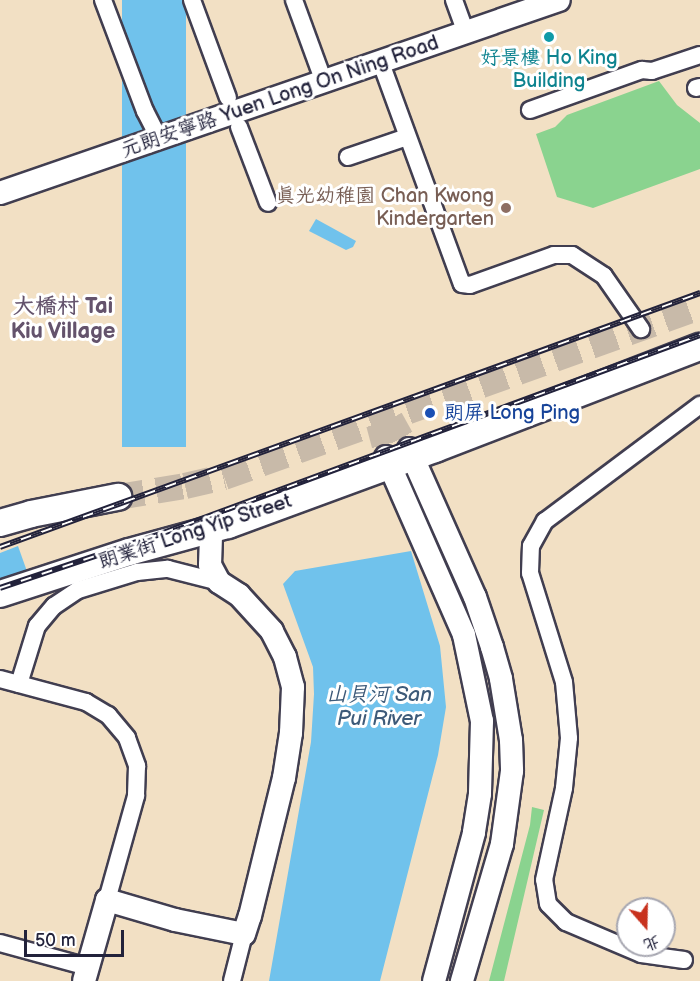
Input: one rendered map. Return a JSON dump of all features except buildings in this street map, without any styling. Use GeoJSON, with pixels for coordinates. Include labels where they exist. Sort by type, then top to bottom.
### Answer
{"type":"FeatureCollection","features":[{"type":"Feature","properties":{"kind":"main road","name":"朗業街 Long Yip Street"},"geometry":{"type":"LineString","coordinates":[[0,594],[129,552],[211,530],[700,347]]}},
{"type":"Feature","properties":{"kind":"main road"},"geometry":{"type":"LineString","coordinates":[[0,524],[31,514],[118,496]]}},
{"type":"Feature","properties":{"kind":"street"},"geometry":{"type":"LineString","coordinates":[[103,0],[145,111],[160,137]]}},
{"type":"Feature","properties":{"kind":"street"},"geometry":{"type":"LineString","coordinates":[[192,0],[268,203]]}},
{"type":"Feature","properties":{"kind":"street"},"geometry":{"type":"LineString","coordinates":[[294,0],[324,82]]}},
{"type":"Feature","properties":{"kind":"street"},"geometry":{"type":"LineString","coordinates":[[454,0],[466,33]]}},
{"type":"Feature","properties":{"kind":"street","name":"元朗安寧路 Yuen Long On Ning Road"},"geometry":{"type":"LineString","coordinates":[[0,193],[560,0]]}},
{"type":"Feature","properties":{"kind":"street"},"geometry":{"type":"LineString","coordinates":[[530,110],[642,70],[652,71],[700,55]]}},
{"type":"Feature","properties":{"kind":"street"},"geometry":{"type":"LineString","coordinates":[[381,63],[462,284],[470,285],[563,253],[572,255],[604,276],[641,328]]}},
{"type":"Feature","properties":{"kind":"street"},"geometry":{"type":"LineString","coordinates":[[348,157],[407,137]]}},
{"type":"Feature","properties":{"kind":"street"},"geometry":{"type":"LineString","coordinates":[[684,960],[641,954],[566,922],[553,911],[545,896],[544,880],[564,789],[569,738],[564,682],[530,578],[531,546],[545,521],[700,405]]}},
{"type":"Feature","properties":{"kind":"street"},"geometry":{"type":"LineString","coordinates":[[399,458],[464,635],[478,691],[482,721],[480,794],[474,833],[434,981]]}},
{"type":"Feature","properties":{"kind":"street"},"geometry":{"type":"LineString","coordinates":[[399,458],[475,597],[501,679],[511,740],[512,771],[502,844],[462,981]]}},
{"type":"Feature","properties":{"kind":"street"},"geometry":{"type":"LineString","coordinates":[[211,530],[210,565],[219,582]]}},
{"type":"Feature","properties":{"kind":"street"},"geometry":{"type":"LineString","coordinates":[[19,684],[37,626],[54,606],[78,590],[138,572],[168,569],[219,582],[239,595],[272,631],[285,657],[293,687],[291,733],[284,778],[232,981]]}},
{"type":"Feature","properties":{"kind":"street"},"geometry":{"type":"LineString","coordinates":[[0,678],[86,702],[108,715],[119,726],[133,752],[138,781],[131,814],[86,974],[0,943]]}},
{"type":"Feature","properties":{"kind":"street"},"geometry":{"type":"LineString","coordinates":[[107,900],[175,920],[244,934]]}},
{"type":"Feature","properties":{"kind":"green space"},"geometry":{"type":"Polygon","coordinates":[[[659,81],[677,105],[700,123],[700,169],[593,208],[557,197],[536,134],[555,127],[567,115],[659,81]]]}},
{"type":"Feature","properties":{"kind":"green space"},"geometry":{"type":"Polygon","coordinates":[[[532,807],[544,810],[504,981],[489,981],[530,825],[532,807]]]}},
{"type":"Feature","properties":{"kind":"water"},"geometry":{"type":"Polygon","coordinates":[[[122,0],[186,0],[186,447],[122,447],[122,0]]]}},
{"type":"Feature","properties":{"kind":"water"},"geometry":{"type":"Polygon","coordinates":[[[316,219],[356,241],[353,247],[346,250],[309,231],[316,219]]]}},
{"type":"Feature","properties":{"kind":"water"},"geometry":{"type":"Polygon","coordinates":[[[18,546],[29,577],[0,587],[0,553],[18,546]]]}},
{"type":"Feature","properties":{"kind":"water","name":"山貝河 San Pui River"},"geometry":{"type":"Polygon","coordinates":[[[411,551],[440,646],[446,707],[438,755],[380,981],[269,981],[311,742],[314,694],[313,667],[283,584],[295,571],[411,551]]]}},
{"type":"Feature","properties":{"kind":"tunnel"},"geometry":{"type":"LineString","coordinates":[[118,497],[224,477],[700,307]]}},
{"type":"Feature","properties":{"kind":"tunnel"},"geometry":{"type":"LineString","coordinates":[[392,418],[409,449]]}},
{"type":"Feature","properties":{"kind":"tunnel"},"geometry":{"type":"LineString","coordinates":[[377,424],[386,457]]}},
{"type":"Feature","properties":{"kind":"railway"},"geometry":{"type":"LineString","coordinates":[[0,547],[700,293]]}},
{"type":"Feature","properties":{"kind":"railway"},"geometry":{"type":"LineString","coordinates":[[0,588],[163,533],[700,335]]}},
{"type":"Feature","properties":{"kind":"place","name":"好景樓 Ho King Building"},"geometry":{"type":"Point","coordinates":[549,37]}},
{"type":"Feature","properties":{"kind":"place","name":"真光幼稚園 Chan Kwong Kindergarten"},"geometry":{"type":"Point","coordinates":[506,208]}},
{"type":"Feature","properties":{"kind":"place","name":"朗屏 Long Ping"},"geometry":{"type":"Point","coordinates":[430,413]}},
{"type":"Feature","properties":{"kind":"district","name":"大橋村 Tai Kiu Village"},"geometry":{"type":"Point","coordinates":[63,318]}}]}
